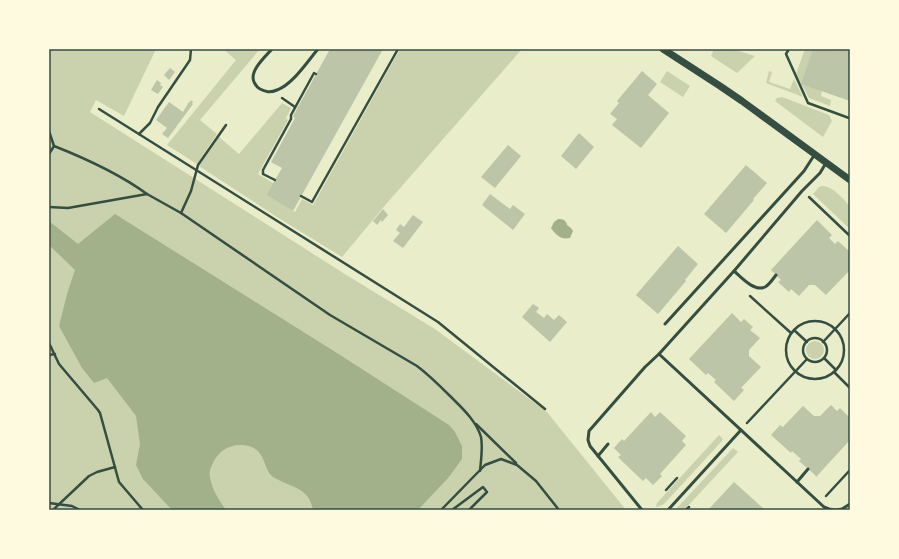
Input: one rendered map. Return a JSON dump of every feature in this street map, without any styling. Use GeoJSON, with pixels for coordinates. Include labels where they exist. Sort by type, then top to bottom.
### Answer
{"type":"FeatureCollection","features":[{"type":"Feature","properties":{"kind":"street"},"geometry":{"type":"LineString","coordinates":[[663,49],[720,86],[850,180]]}},
{"type":"Feature","properties":{"kind":"lane"},"geometry":{"type":"LineString","coordinates":[[272,49],[254,71],[252,78],[256,86],[270,93],[278,90],[293,79],[318,49]]}},
{"type":"Feature","properties":{"kind":"lane"},"geometry":{"type":"LineString","coordinates":[[665,324],[804,171],[815,154]]}},
{"type":"Feature","properties":{"kind":"lane"},"geometry":{"type":"LineString","coordinates":[[642,510],[590,446],[588,440],[589,431],[820,173],[826,162]]}},
{"type":"Feature","properties":{"kind":"lane"},"geometry":{"type":"LineString","coordinates":[[734,270],[756,288],[766,287],[776,276]]}},
{"type":"Feature","properties":{"kind":"lane"},"geometry":{"type":"LineString","coordinates":[[659,354],[824,506],[829,509],[836,510],[842,509],[850,504]]}},
{"type":"Feature","properties":{"kind":"lane"},"geometry":{"type":"LineString","coordinates":[[668,510],[741,430]]}},
{"type":"Feature","properties":{"kind":"lane"},"geometry":{"type":"LineString","coordinates":[[598,456],[608,444]]}},
{"type":"Feature","properties":{"kind":"lane"},"geometry":{"type":"LineString","coordinates":[[797,482],[808,469]]}},
{"type":"Feature","properties":{"kind":"path"},"geometry":{"type":"LineString","coordinates":[[139,134],[150,123],[158,108],[190,60],[191,49]]}},
{"type":"Feature","properties":{"kind":"path"},"geometry":{"type":"LineString","coordinates":[[301,196],[312,202],[398,49]]}},
{"type":"Feature","properties":{"kind":"path"},"geometry":{"type":"LineString","coordinates":[[789,49],[786,54],[808,103],[849,118]]}},
{"type":"Feature","properties":{"kind":"path"},"geometry":{"type":"LineString","coordinates":[[274,180],[263,174],[262,170],[291,119],[291,115],[314,73],[316,74]]}},
{"type":"Feature","properties":{"kind":"path"},"geometry":{"type":"LineString","coordinates":[[99,109],[438,322],[545,409]]}},
{"type":"Feature","properties":{"kind":"path"},"geometry":{"type":"LineString","coordinates":[[181,213],[191,191],[198,165],[226,125]]}},
{"type":"Feature","properties":{"kind":"path"},"geometry":{"type":"LineString","coordinates":[[49,131],[54,146]]}},
{"type":"Feature","properties":{"kind":"path"},"geometry":{"type":"LineString","coordinates":[[49,154],[54,146]]}},
{"type":"Feature","properties":{"kind":"path"},"geometry":{"type":"LineString","coordinates":[[54,146],[84,157],[109,170],[181,213],[330,315],[428,374],[466,411],[474,423],[481,437],[480,471]]}},
{"type":"Feature","properties":{"kind":"path"},"geometry":{"type":"LineString","coordinates":[[802,192],[850,236]]}},
{"type":"Feature","properties":{"kind":"path"},"geometry":{"type":"LineString","coordinates":[[49,208],[68,208],[147,194]]}},
{"type":"Feature","properties":{"kind":"path"},"geometry":{"type":"LineString","coordinates":[[745,292],[791,334]]}},
{"type":"Feature","properties":{"kind":"path"},"geometry":{"type":"LineString","coordinates":[[823,342],[850,313]]}},
{"type":"Feature","properties":{"kind":"path"},"geometry":{"type":"LineString","coordinates":[[814,321],[825,323],[835,329],[843,342],[844,352],[842,362],[835,371],[829,376],[817,380],[805,378],[795,372],[788,362],[785,350],[786,344],[794,330],[803,324],[814,321]]}},
{"type":"Feature","properties":{"kind":"path"},"geometry":{"type":"LineString","coordinates":[[794,330],[807,342]]}},
{"type":"Feature","properties":{"kind":"path"},"geometry":{"type":"LineString","coordinates":[[815,339],[823,342],[827,353],[821,361],[814,362],[807,359],[803,350],[807,342],[815,339]]}},
{"type":"Feature","properties":{"kind":"path"},"geometry":{"type":"LineString","coordinates":[[49,343],[59,364],[100,413],[118,482],[143,510]]}},
{"type":"Feature","properties":{"kind":"path"},"geometry":{"type":"LineString","coordinates":[[49,355],[55,354]]}},
{"type":"Feature","properties":{"kind":"path"},"geometry":{"type":"LineString","coordinates":[[824,358],[850,388]]}},
{"type":"Feature","properties":{"kind":"path"},"geometry":{"type":"LineString","coordinates":[[741,430],[807,359]]}},
{"type":"Feature","properties":{"kind":"path"},"geometry":{"type":"LineString","coordinates":[[474,423],[517,465],[536,481],[559,510]]}},
{"type":"Feature","properties":{"kind":"path"},"geometry":{"type":"LineString","coordinates":[[443,509],[485,465],[501,459],[517,465]]}},
{"type":"Feature","properties":{"kind":"path"},"geometry":{"type":"LineString","coordinates":[[53,510],[90,476],[97,472],[115,467]]}},
{"type":"Feature","properties":{"kind":"path"},"geometry":{"type":"LineString","coordinates":[[821,492],[826,497],[850,470]]}},
{"type":"Feature","properties":{"kind":"path"},"geometry":{"type":"LineString","coordinates":[[666,490],[677,478]]}},
{"type":"Feature","properties":{"kind":"path"},"geometry":{"type":"LineString","coordinates":[[452,510],[483,487],[487,492],[469,510]]}},
{"type":"Feature","properties":{"kind":"path"},"geometry":{"type":"LineString","coordinates":[[49,503],[72,506],[80,510]]}},
{"type":"Feature","properties":{"kind":"path"},"geometry":{"type":"LineString","coordinates":[[686,510],[689,507]]}},
{"type":"Feature","properties":{"kind":"shaded area"},"geometry":{"type":"Polygon","coordinates":[[[49,49],[156,49],[124,116],[96,100],[90,112],[348,276],[435,329],[547,412],[626,510],[49,510],[49,49]]]}},
{"type":"Feature","properties":{"kind":"shaded area"},"geometry":{"type":"Polygon","coordinates":[[[223,49],[260,49],[200,120],[217,134],[197,164],[167,145],[236,60],[223,49]]]}},
{"type":"Feature","properties":{"kind":"shaded area"},"geometry":{"type":"Polygon","coordinates":[[[400,49],[522,49],[387,203],[342,257],[199,166],[219,137],[239,154],[282,103],[291,108],[286,118],[288,120],[258,174],[273,183],[266,195],[295,212],[302,199],[313,205],[400,49]]]}},
{"type":"Feature","properties":{"kind":"shaded area"},"geometry":{"type":"Polygon","coordinates":[[[714,49],[732,49],[755,56],[737,73],[711,56],[714,49]]]}},
{"type":"Feature","properties":{"kind":"shaded area"},"geometry":{"type":"Polygon","coordinates":[[[805,49],[813,50],[822,91],[821,96],[831,100],[830,106],[809,98],[796,74],[805,49]]]}},
{"type":"Feature","properties":{"kind":"shaded area"},"geometry":{"type":"Polygon","coordinates":[[[667,71],[690,86],[683,97],[660,82],[667,71]]]}},
{"type":"Feature","properties":{"kind":"shaded area"},"geometry":{"type":"Polygon","coordinates":[[[769,71],[772,72],[769,82],[790,89],[794,79],[803,97],[766,83],[769,71]]]}},
{"type":"Feature","properties":{"kind":"shaded area"},"geometry":{"type":"Polygon","coordinates":[[[782,97],[829,115],[832,121],[823,137],[775,101],[777,98],[782,97]]]}},
{"type":"Feature","properties":{"kind":"shaded area"},"geometry":{"type":"Polygon","coordinates":[[[822,186],[834,190],[850,206],[850,229],[813,194],[819,187],[822,186]]]}},
{"type":"Feature","properties":{"kind":"shaded area"},"geometry":{"type":"Polygon","coordinates":[[[115,214],[449,425],[455,432],[462,446],[462,459],[449,477],[418,510],[313,510],[311,502],[304,492],[271,475],[262,457],[255,449],[249,446],[237,445],[226,448],[222,451],[211,466],[210,471],[214,491],[226,510],[172,510],[143,479],[136,465],[140,444],[136,416],[107,378],[94,383],[82,368],[59,326],[75,270],[49,245],[49,221],[78,244],[115,214]]]}},
{"type":"Feature","properties":{"kind":"shaded area"},"geometry":{"type":"Polygon","coordinates":[[[558,219],[565,221],[573,231],[570,238],[559,236],[551,228],[554,222],[558,219]]]}},
{"type":"Feature","properties":{"kind":"shaded area"},"geometry":{"type":"Polygon","coordinates":[[[811,341],[819,341],[824,346],[822,357],[819,359],[811,359],[806,354],[806,346],[811,341]]]}},
{"type":"Feature","properties":{"kind":"shaded area"},"geometry":{"type":"Polygon","coordinates":[[[719,435],[723,439],[721,442],[664,504],[656,507],[657,503],[719,435]]]}},
{"type":"Feature","properties":{"kind":"shaded area"},"geometry":{"type":"Polygon","coordinates":[[[733,448],[738,452],[684,510],[675,510],[733,448]]]}},
{"type":"Feature","properties":{"kind":"building"},"geometry":{"type":"Polygon","coordinates":[[[330,49],[383,49],[293,211],[266,195],[282,168],[271,162],[295,118],[293,116],[330,49]]]}},
{"type":"Feature","properties":{"kind":"building"},"geometry":{"type":"Polygon","coordinates":[[[813,49],[828,49],[835,51],[836,49],[850,49],[850,101],[801,84],[813,49]]]}},
{"type":"Feature","properties":{"kind":"building"},"geometry":{"type":"Polygon","coordinates":[[[170,68],[175,72],[169,80],[164,75],[170,68]]]}},
{"type":"Feature","properties":{"kind":"building"},"geometry":{"type":"Polygon","coordinates":[[[642,71],[657,84],[648,95],[669,113],[641,148],[612,125],[617,119],[610,114],[619,103],[617,101],[642,71]]]}},
{"type":"Feature","properties":{"kind":"building"},"geometry":{"type":"Polygon","coordinates":[[[157,80],[163,87],[158,94],[151,90],[157,80]]]}},
{"type":"Feature","properties":{"kind":"building"},"geometry":{"type":"Polygon","coordinates":[[[191,100],[193,104],[168,138],[162,134],[167,128],[156,120],[169,102],[183,112],[191,100]]]}},
{"type":"Feature","properties":{"kind":"building"},"geometry":{"type":"Polygon","coordinates":[[[579,133],[594,147],[576,169],[561,156],[579,133]]]}},
{"type":"Feature","properties":{"kind":"building"},"geometry":{"type":"Polygon","coordinates":[[[508,145],[521,156],[495,188],[481,177],[508,145]]]}},
{"type":"Feature","properties":{"kind":"building"},"geometry":{"type":"Polygon","coordinates":[[[746,165],[767,183],[726,233],[704,214],[746,165]]]}},
{"type":"Feature","properties":{"kind":"building"},"geometry":{"type":"Polygon","coordinates":[[[490,194],[510,209],[513,205],[525,214],[513,230],[482,205],[490,194]]]}},
{"type":"Feature","properties":{"kind":"building"},"geometry":{"type":"Polygon","coordinates":[[[383,209],[388,215],[377,225],[373,221],[383,209]]]}},
{"type":"Feature","properties":{"kind":"building"},"geometry":{"type":"Polygon","coordinates":[[[413,215],[423,222],[403,248],[393,241],[400,233],[396,230],[400,224],[404,227],[413,215]]]}},
{"type":"Feature","properties":{"kind":"building"},"geometry":{"type":"Polygon","coordinates":[[[817,220],[832,235],[829,238],[835,244],[838,241],[850,252],[850,270],[826,295],[815,285],[809,285],[799,296],[791,289],[789,292],[778,282],[781,280],[771,270],[817,220]]]}},
{"type":"Feature","properties":{"kind":"building"},"geometry":{"type":"Polygon","coordinates":[[[678,246],[698,264],[685,280],[686,281],[658,314],[636,295],[678,246]]]}},
{"type":"Feature","properties":{"kind":"building"},"geometry":{"type":"Polygon","coordinates":[[[533,304],[539,308],[536,312],[544,318],[547,314],[554,320],[559,315],[567,322],[550,342],[522,317],[533,304]]]}},
{"type":"Feature","properties":{"kind":"building"},"geometry":{"type":"Polygon","coordinates":[[[732,313],[741,322],[744,319],[753,327],[750,330],[760,338],[749,350],[749,356],[761,367],[741,388],[744,390],[734,401],[714,382],[716,380],[708,373],[706,375],[689,359],[732,313]]]}},
{"type":"Feature","properties":{"kind":"building"},"geometry":{"type":"Polygon","coordinates":[[[831,405],[837,411],[840,408],[850,418],[850,440],[816,477],[799,461],[801,459],[792,451],[791,453],[771,435],[780,425],[783,427],[803,406],[814,416],[820,416],[831,405]]]}},
{"type":"Feature","properties":{"kind":"building"},"geometry":{"type":"Polygon","coordinates":[[[651,412],[655,417],[660,412],[686,436],[682,441],[686,445],[660,474],[662,476],[653,485],[646,478],[643,481],[624,463],[618,457],[621,455],[614,448],[622,439],[624,441],[651,412]]]}},
{"type":"Feature","properties":{"kind":"building"},"geometry":{"type":"Polygon","coordinates":[[[734,482],[765,510],[708,510],[734,482]]]}}]}
